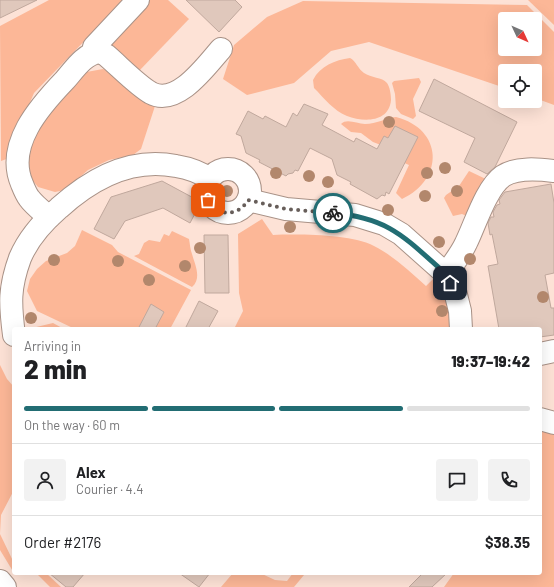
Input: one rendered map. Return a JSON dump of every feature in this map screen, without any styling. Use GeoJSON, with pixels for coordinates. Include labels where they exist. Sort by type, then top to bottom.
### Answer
{"type":"FeatureCollection","features":[{"type":"Feature","properties":{"kind":"street"},"geometry":{"type":"LineString","coordinates":[[93,53],[94,47],[138,0]]}},
{"type":"Feature","properties":{"kind":"street"},"geometry":{"type":"LineString","coordinates":[[49,217],[28,197],[20,179],[18,164],[21,142],[29,124],[43,103],[88,56],[99,52],[106,55],[151,93],[164,96],[177,92],[187,86],[221,49]]}},
{"type":"Feature","properties":{"kind":"street"},"geometry":{"type":"LineString","coordinates":[[13,327],[10,301],[13,281],[21,256],[33,236],[49,217],[72,196],[93,181],[114,171],[135,165],[162,163],[202,173],[210,179]]}},
{"type":"Feature","properties":{"kind":"street"},"geometry":{"type":"LineString","coordinates":[[446,274],[466,245],[494,186],[502,177],[515,171],[540,169],[554,171]]}},
{"type":"Feature","properties":{"kind":"street"},"geometry":{"type":"LineString","coordinates":[[221,170],[235,171],[246,179],[250,193],[248,200],[238,211],[232,213],[217,211],[211,206],[206,193],[210,179],[221,170]]}},
{"type":"Feature","properties":{"kind":"street"},"geometry":{"type":"LineString","coordinates":[[248,200],[286,209],[355,215],[384,224],[401,234],[446,274],[454,291],[460,311],[461,327]]}},
{"type":"Feature","properties":{"kind":"street"},"geometry":{"type":"LineString","coordinates":[[542,354],[554,351]]}},
{"type":"Feature","properties":{"kind":"street"},"geometry":{"type":"LineString","coordinates":[[542,420],[554,423]]}},
{"type":"Feature","properties":{"kind":"street"},"geometry":{"type":"LineString","coordinates":[[0,581],[5,587]]}},
{"type":"Feature","properties":{"kind":"shaded area"},"geometry":{"type":"Polygon","coordinates":[[[0,0],[554,0],[554,587],[0,587],[0,0]]]}},
{"type":"Feature","properties":{"kind":"shaded area"},"geometry":{"type":"Polygon","coordinates":[[[49,0],[124,0],[34,93],[16,135],[12,157],[1,161],[0,26],[49,0]]]}},
{"type":"Feature","properties":{"kind":"shaded area"},"geometry":{"type":"Polygon","coordinates":[[[145,0],[168,0],[189,19],[139,71],[111,45],[108,38],[145,0]]]}},
{"type":"Feature","properties":{"kind":"shaded area"},"geometry":{"type":"Polygon","coordinates":[[[528,0],[554,0],[554,25],[542,12],[528,0]]]}},
{"type":"Feature","properties":{"kind":"shaded area"},"geometry":{"type":"Polygon","coordinates":[[[303,1],[527,5],[534,12],[498,12],[498,56],[542,56],[542,20],[554,32],[554,105],[542,101],[542,64],[498,64],[498,86],[369,42],[331,51],[294,83],[247,95],[223,79],[234,45],[267,17],[303,1]]]}},
{"type":"Feature","properties":{"kind":"shaded area"},"geometry":{"type":"Polygon","coordinates":[[[350,58],[364,73],[387,83],[391,100],[386,113],[380,117],[367,120],[353,118],[342,114],[333,108],[314,88],[313,80],[324,67],[339,60],[350,58]]]}},
{"type":"Feature","properties":{"kind":"shaded area"},"geometry":{"type":"Polygon","coordinates":[[[103,69],[125,80],[155,106],[141,149],[133,155],[109,160],[88,170],[65,190],[55,192],[38,187],[29,176],[27,139],[81,73],[103,69]]]}},
{"type":"Feature","properties":{"kind":"shaded area"},"geometry":{"type":"Polygon","coordinates":[[[419,78],[421,82],[413,99],[416,116],[413,119],[401,114],[396,108],[395,94],[392,83],[394,81],[419,78]]]}},
{"type":"Feature","properties":{"kind":"shaded area"},"geometry":{"type":"Polygon","coordinates":[[[396,117],[412,123],[423,132],[430,143],[433,155],[431,167],[426,179],[416,190],[402,199],[396,193],[409,165],[402,162],[386,147],[373,142],[361,133],[351,132],[341,124],[349,121],[369,124],[396,117]]]}},
{"type":"Feature","properties":{"kind":"shaded area"},"geometry":{"type":"Polygon","coordinates":[[[469,171],[490,181],[469,217],[462,214],[453,216],[444,198],[459,186],[469,171]]]}},
{"type":"Feature","properties":{"kind":"shaded area"},"geometry":{"type":"Polygon","coordinates":[[[262,219],[273,235],[339,237],[353,239],[374,246],[402,264],[426,286],[435,277],[445,286],[453,327],[235,327],[243,311],[239,293],[238,234],[262,219]]]}},
{"type":"Feature","properties":{"kind":"shaded area"},"geometry":{"type":"Polygon","coordinates":[[[82,230],[112,245],[118,252],[191,290],[171,327],[71,327],[37,311],[27,291],[30,279],[37,269],[46,261],[67,253],[75,246],[82,230]]]}},
{"type":"Feature","properties":{"kind":"shaded area"},"geometry":{"type":"Polygon","coordinates":[[[172,231],[189,239],[197,276],[197,280],[192,287],[134,256],[139,254],[144,243],[149,240],[160,242],[164,234],[169,236],[172,231]]]}},
{"type":"Feature","properties":{"kind":"shaded area"},"geometry":{"type":"Polygon","coordinates":[[[53,323],[60,327],[36,327],[53,323]]]}},
{"type":"Feature","properties":{"kind":"shaded area"},"geometry":{"type":"Polygon","coordinates":[[[0,365],[7,379],[12,385],[12,494],[1,515],[0,534],[0,365]]]}},
{"type":"Feature","properties":{"kind":"shaded area"},"geometry":{"type":"Polygon","coordinates":[[[542,425],[554,429],[554,587],[444,587],[453,575],[542,575],[542,425]]]}},
{"type":"Feature","properties":{"kind":"shaded area"},"geometry":{"type":"Polygon","coordinates":[[[0,534],[12,559],[12,570],[0,550],[0,534]]]}},
{"type":"Feature","properties":{"kind":"shaded area"},"geometry":{"type":"Polygon","coordinates":[[[38,575],[48,575],[61,587],[50,587],[38,575]]]}},
{"type":"Feature","properties":{"kind":"shaded area"},"geometry":{"type":"Polygon","coordinates":[[[231,575],[264,575],[275,580],[287,581],[292,575],[304,575],[294,587],[221,587],[231,575]]]}},
{"type":"Feature","properties":{"kind":"building"},"geometry":{"type":"Polygon","coordinates":[[[0,0],[37,0],[0,18],[0,0]]]}},
{"type":"Feature","properties":{"kind":"building"},"geometry":{"type":"Polygon","coordinates":[[[186,0],[235,0],[242,7],[219,32],[186,0]]]}},
{"type":"Feature","properties":{"kind":"building"},"geometry":{"type":"Polygon","coordinates":[[[434,79],[517,122],[495,167],[487,174],[464,162],[475,138],[419,111],[434,79]]]}},
{"type":"Feature","properties":{"kind":"building"},"geometry":{"type":"Polygon","coordinates":[[[304,104],[328,114],[322,125],[354,142],[356,138],[377,149],[384,136],[388,138],[395,126],[418,137],[389,194],[386,192],[385,196],[382,195],[377,199],[350,184],[351,182],[337,175],[332,159],[310,148],[298,171],[295,170],[293,173],[286,176],[259,162],[260,160],[246,153],[241,136],[236,134],[248,111],[263,119],[265,116],[286,127],[293,113],[297,116],[304,104]]]}},
{"type":"Feature","properties":{"kind":"building"},"geometry":{"type":"Polygon","coordinates":[[[162,181],[201,202],[190,223],[163,208],[125,221],[114,239],[94,229],[111,197],[162,181]]]}},
{"type":"Feature","properties":{"kind":"building"},"geometry":{"type":"Polygon","coordinates":[[[551,184],[554,203],[554,273],[545,275],[551,308],[554,308],[554,335],[542,337],[542,327],[499,327],[488,266],[498,264],[492,234],[490,235],[488,223],[491,217],[494,217],[493,212],[497,205],[500,204],[499,200],[505,192],[551,184]]]}},
{"type":"Feature","properties":{"kind":"building"},"geometry":{"type":"Polygon","coordinates":[[[204,235],[228,235],[229,293],[205,293],[204,235]]]}},
{"type":"Feature","properties":{"kind":"building"},"geometry":{"type":"Polygon","coordinates":[[[199,301],[218,311],[209,327],[186,327],[199,301]]]}},
{"type":"Feature","properties":{"kind":"building"},"geometry":{"type":"Polygon","coordinates":[[[151,304],[164,312],[156,327],[139,327],[151,304]]]}},
{"type":"Feature","properties":{"kind":"building"},"geometry":{"type":"Polygon","coordinates":[[[51,575],[83,575],[73,587],[66,587],[51,575]]]}},
{"type":"Feature","properties":{"kind":"building"},"geometry":{"type":"Polygon","coordinates":[[[182,575],[208,575],[199,587],[182,575]]]}},
{"type":"Feature","properties":{"kind":"building"},"geometry":{"type":"Polygon","coordinates":[[[421,575],[445,575],[432,587],[409,587],[421,575]]]}},
{"type":"Feature","properties":{"kind":"way so far"},"geometry":{"type":"LineString","coordinates":[[208,200],[211,206],[217,211],[224,213],[238,211],[248,200],[286,209],[333,213]]}},
{"type":"Feature","properties":{"kind":"route"},"geometry":{"type":"LineString","coordinates":[[333,213],[355,215],[384,224],[401,234],[446,274],[450,283]]}}]}
